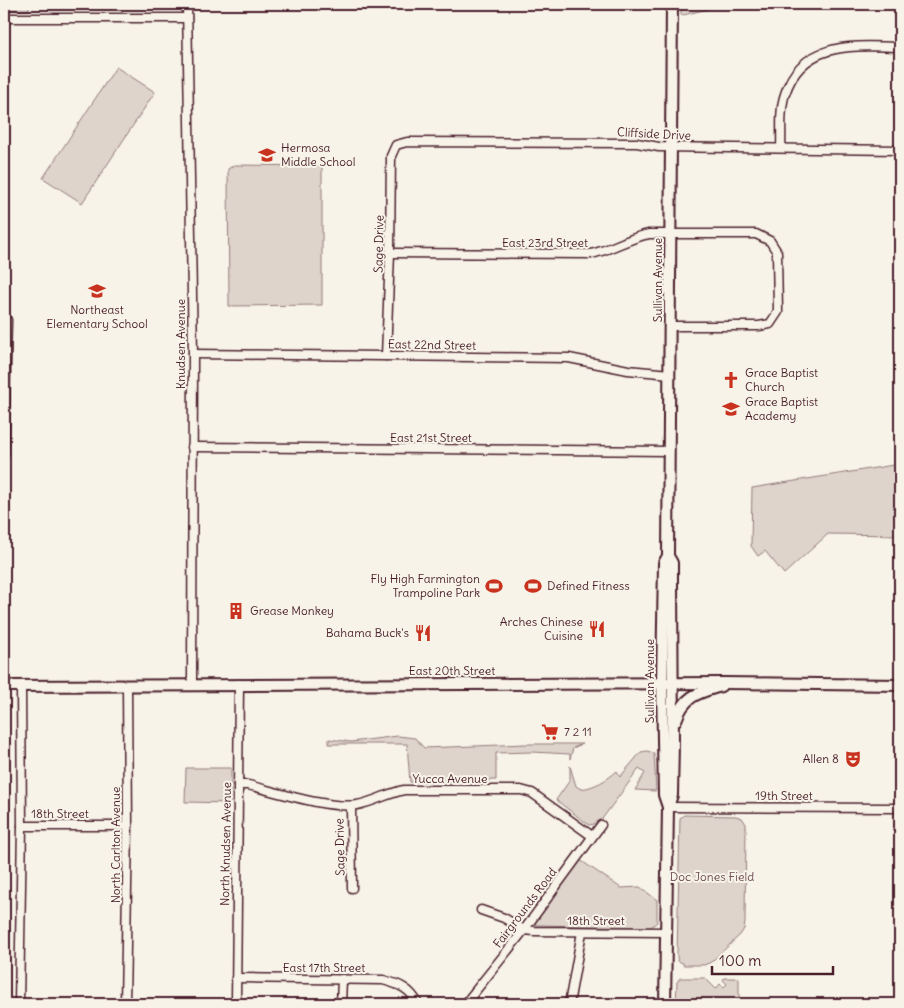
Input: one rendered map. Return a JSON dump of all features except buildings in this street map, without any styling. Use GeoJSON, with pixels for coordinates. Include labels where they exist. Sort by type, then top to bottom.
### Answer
{"type":"FeatureCollection","features":[{"type":"Feature","properties":{"kind":"main road","name":"Sullivan Avenue"},"geometry":{"type":"LineString","coordinates":[[665,1004],[668,807],[672,795],[673,728],[672,563],[668,556],[672,4]]}},
{"type":"Feature","properties":{"kind":"main road","name":"Sullivan Avenue"},"geometry":{"type":"LineString","coordinates":[[668,556],[664,562],[662,683],[664,795],[668,807]]}},
{"type":"Feature","properties":{"kind":"main road","name":"East 20th Street"},"geometry":{"type":"LineString","coordinates":[[4,686],[662,683],[900,685]]}},
{"type":"Feature","properties":{"kind":"main road"},"geometry":{"type":"LineString","coordinates":[[673,728],[682,706],[691,697],[703,691],[730,683]]}},
{"type":"Feature","properties":{"kind":"street","name":"Knudsen Avenue"},"geometry":{"type":"LineString","coordinates":[[187,4],[193,354],[192,684]]}},
{"type":"Feature","properties":{"kind":"street"},"geometry":{"type":"LineString","coordinates":[[4,18],[187,18]]}},
{"type":"Feature","properties":{"kind":"street"},"geometry":{"type":"LineString","coordinates":[[781,148],[782,113],[785,94],[793,77],[806,63],[825,52],[842,47],[900,47]]}},
{"type":"Feature","properties":{"kind":"street","name":"Cliffside Drive"},"geometry":{"type":"LineString","coordinates":[[408,142],[637,144],[671,147],[900,150]]}},
{"type":"Feature","properties":{"kind":"street","name":"Sage Drive"},"geometry":{"type":"LineString","coordinates":[[386,356],[391,156],[396,145],[408,142]]}},
{"type":"Feature","properties":{"kind":"street","name":"East 23rd Street"},"geometry":{"type":"LineString","coordinates":[[390,253],[591,254],[608,250],[637,237],[649,234],[756,234],[770,241],[776,252],[778,312],[770,324],[759,326],[670,326]]}},
{"type":"Feature","properties":{"kind":"street"},"geometry":{"type":"LineString","coordinates":[[4,455],[5,320]]}},
{"type":"Feature","properties":{"kind":"street","name":"East 22nd Street"},"geometry":{"type":"LineString","coordinates":[[193,354],[569,358],[628,370],[670,374]]}},
{"type":"Feature","properties":{"kind":"street","name":"East 21st Street"},"geometry":{"type":"LineString","coordinates":[[192,447],[670,451]]}},
{"type":"Feature","properties":{"kind":"street","name":"North Knudsen Avenue"},"geometry":{"type":"LineString","coordinates":[[236,1004],[239,684]]}},
{"type":"Feature","properties":{"kind":"street","name":"North Carlton Avenue"},"geometry":{"type":"LineString","coordinates":[[126,1004],[127,685]]}},
{"type":"Feature","properties":{"kind":"street"},"geometry":{"type":"LineString","coordinates":[[19,1004],[22,686]]}},
{"type":"Feature","properties":{"kind":"street","name":"Yucca Avenue"},"geometry":{"type":"LineString","coordinates":[[238,786],[248,785],[332,804],[351,806],[378,800],[404,790],[521,790],[532,793],[592,836]]}},
{"type":"Feature","properties":{"kind":"street","name":"Sage Drive"},"geometry":{"type":"LineString","coordinates":[[351,806],[352,888]]}},
{"type":"Feature","properties":{"kind":"street","name":"19th Street"},"geometry":{"type":"LineString","coordinates":[[668,807],[900,808]]}},
{"type":"Feature","properties":{"kind":"street","name":"Fairgrounds Road"},"geometry":{"type":"LineString","coordinates":[[465,1004],[524,930],[601,825]]}},
{"type":"Feature","properties":{"kind":"street","name":"18th Street"},"geometry":{"type":"LineString","coordinates":[[22,826],[128,826]]}},
{"type":"Feature","properties":{"kind":"street"},"geometry":{"type":"LineString","coordinates":[[481,910],[504,918],[524,930]]}},
{"type":"Feature","properties":{"kind":"street","name":"18th Street"},"geometry":{"type":"LineString","coordinates":[[524,930],[667,932]]}},
{"type":"Feature","properties":{"kind":"street"},"geometry":{"type":"LineString","coordinates":[[569,1004],[582,932]]}},
{"type":"Feature","properties":{"kind":"street","name":"East 17th Street"},"geometry":{"type":"LineString","coordinates":[[236,978],[383,980],[402,986],[409,991],[418,1004]]}},
{"type":"Feature","properties":{"kind":"street"},"geometry":{"type":"LineString","coordinates":[[341,1004],[342,979]]}},
{"type":"Feature","properties":{"kind":"green space"},"geometry":{"type":"Polygon","coordinates":[[[4,4],[29,4],[29,10],[4,10],[4,4]]]}},
{"type":"Feature","properties":{"kind":"green space"},"geometry":{"type":"Polygon","coordinates":[[[681,4],[712,4],[708,9],[681,15],[681,4]]]}},
{"type":"Feature","properties":{"kind":"green space"},"geometry":{"type":"Polygon","coordinates":[[[116,67],[155,92],[82,203],[43,178],[116,67]]]}},
{"type":"Feature","properties":{"kind":"green space"},"geometry":{"type":"Polygon","coordinates":[[[234,165],[322,166],[322,305],[229,306],[228,169],[234,165]]]}},
{"type":"Feature","properties":{"kind":"green space"},"geometry":{"type":"Polygon","coordinates":[[[900,464],[900,535],[828,534],[784,574],[765,551],[758,556],[751,546],[752,488],[900,464]]]}},
{"type":"Feature","properties":{"kind":"green space"},"geometry":{"type":"Polygon","coordinates":[[[398,736],[415,738],[424,748],[582,744],[573,748],[570,759],[570,754],[496,753],[496,780],[410,782],[407,744],[329,744],[329,739],[351,742],[398,736]]]}},
{"type":"Feature","properties":{"kind":"green space"},"geometry":{"type":"Polygon","coordinates":[[[641,752],[654,753],[656,791],[635,790],[645,773],[639,769],[599,823],[589,825],[556,800],[570,780],[570,766],[576,786],[581,789],[600,783],[617,771],[620,777],[641,752]]]}},
{"type":"Feature","properties":{"kind":"green space"},"geometry":{"type":"Polygon","coordinates":[[[186,768],[231,768],[231,803],[185,802],[186,768]]]}},
{"type":"Feature","properties":{"kind":"green space","name":"Doc Jones Field"},"geometry":{"type":"Polygon","coordinates":[[[684,815],[736,816],[742,818],[746,824],[744,929],[711,962],[704,965],[683,965],[683,963],[678,961],[677,957],[680,818],[684,815]]]}},
{"type":"Feature","properties":{"kind":"green space"},"geometry":{"type":"Polygon","coordinates":[[[580,860],[621,888],[640,887],[657,900],[657,922],[651,927],[536,925],[535,922],[538,916],[580,860]]]}},
{"type":"Feature","properties":{"kind":"green space"},"geometry":{"type":"Polygon","coordinates":[[[680,978],[705,978],[716,989],[720,984],[724,987],[727,984],[723,980],[724,978],[739,978],[739,1004],[676,1004],[677,982],[680,978]]]}},
{"type":"Feature","properties":{"kind":"place","name":"Hermosa Middle School"},"geometry":{"type":"Point","coordinates":[267,155]}},
{"type":"Feature","properties":{"kind":"place","name":"Northeast Elementary School"},"geometry":{"type":"Point","coordinates":[97,291]}},
{"type":"Feature","properties":{"kind":"place","name":"Grace Baptist Church"},"geometry":{"type":"Point","coordinates":[731,380]}},
{"type":"Feature","properties":{"kind":"place","name":"Grace Baptist Academy"},"geometry":{"type":"Point","coordinates":[731,409]}},
{"type":"Feature","properties":{"kind":"place","name":"Fly High Farmington Trampoline Park"},"geometry":{"type":"Point","coordinates":[494,586]}},
{"type":"Feature","properties":{"kind":"place","name":"Defined Fitness"},"geometry":{"type":"Point","coordinates":[533,586]}},
{"type":"Feature","properties":{"kind":"place","name":"Grease Monkey"},"geometry":{"type":"Point","coordinates":[236,611]}},
{"type":"Feature","properties":{"kind":"place","name":"Arches Chinese Cuisine"},"geometry":{"type":"Point","coordinates":[597,629]}},
{"type":"Feature","properties":{"kind":"place","name":"Bahama Buck's"},"geometry":{"type":"Point","coordinates":[423,633]}},
{"type":"Feature","properties":{"kind":"place","name":"7 2 11"},"geometry":{"type":"Point","coordinates":[550,732]}},
{"type":"Feature","properties":{"kind":"place","name":"Allen 8"},"geometry":{"type":"Point","coordinates":[853,759]}}]}
